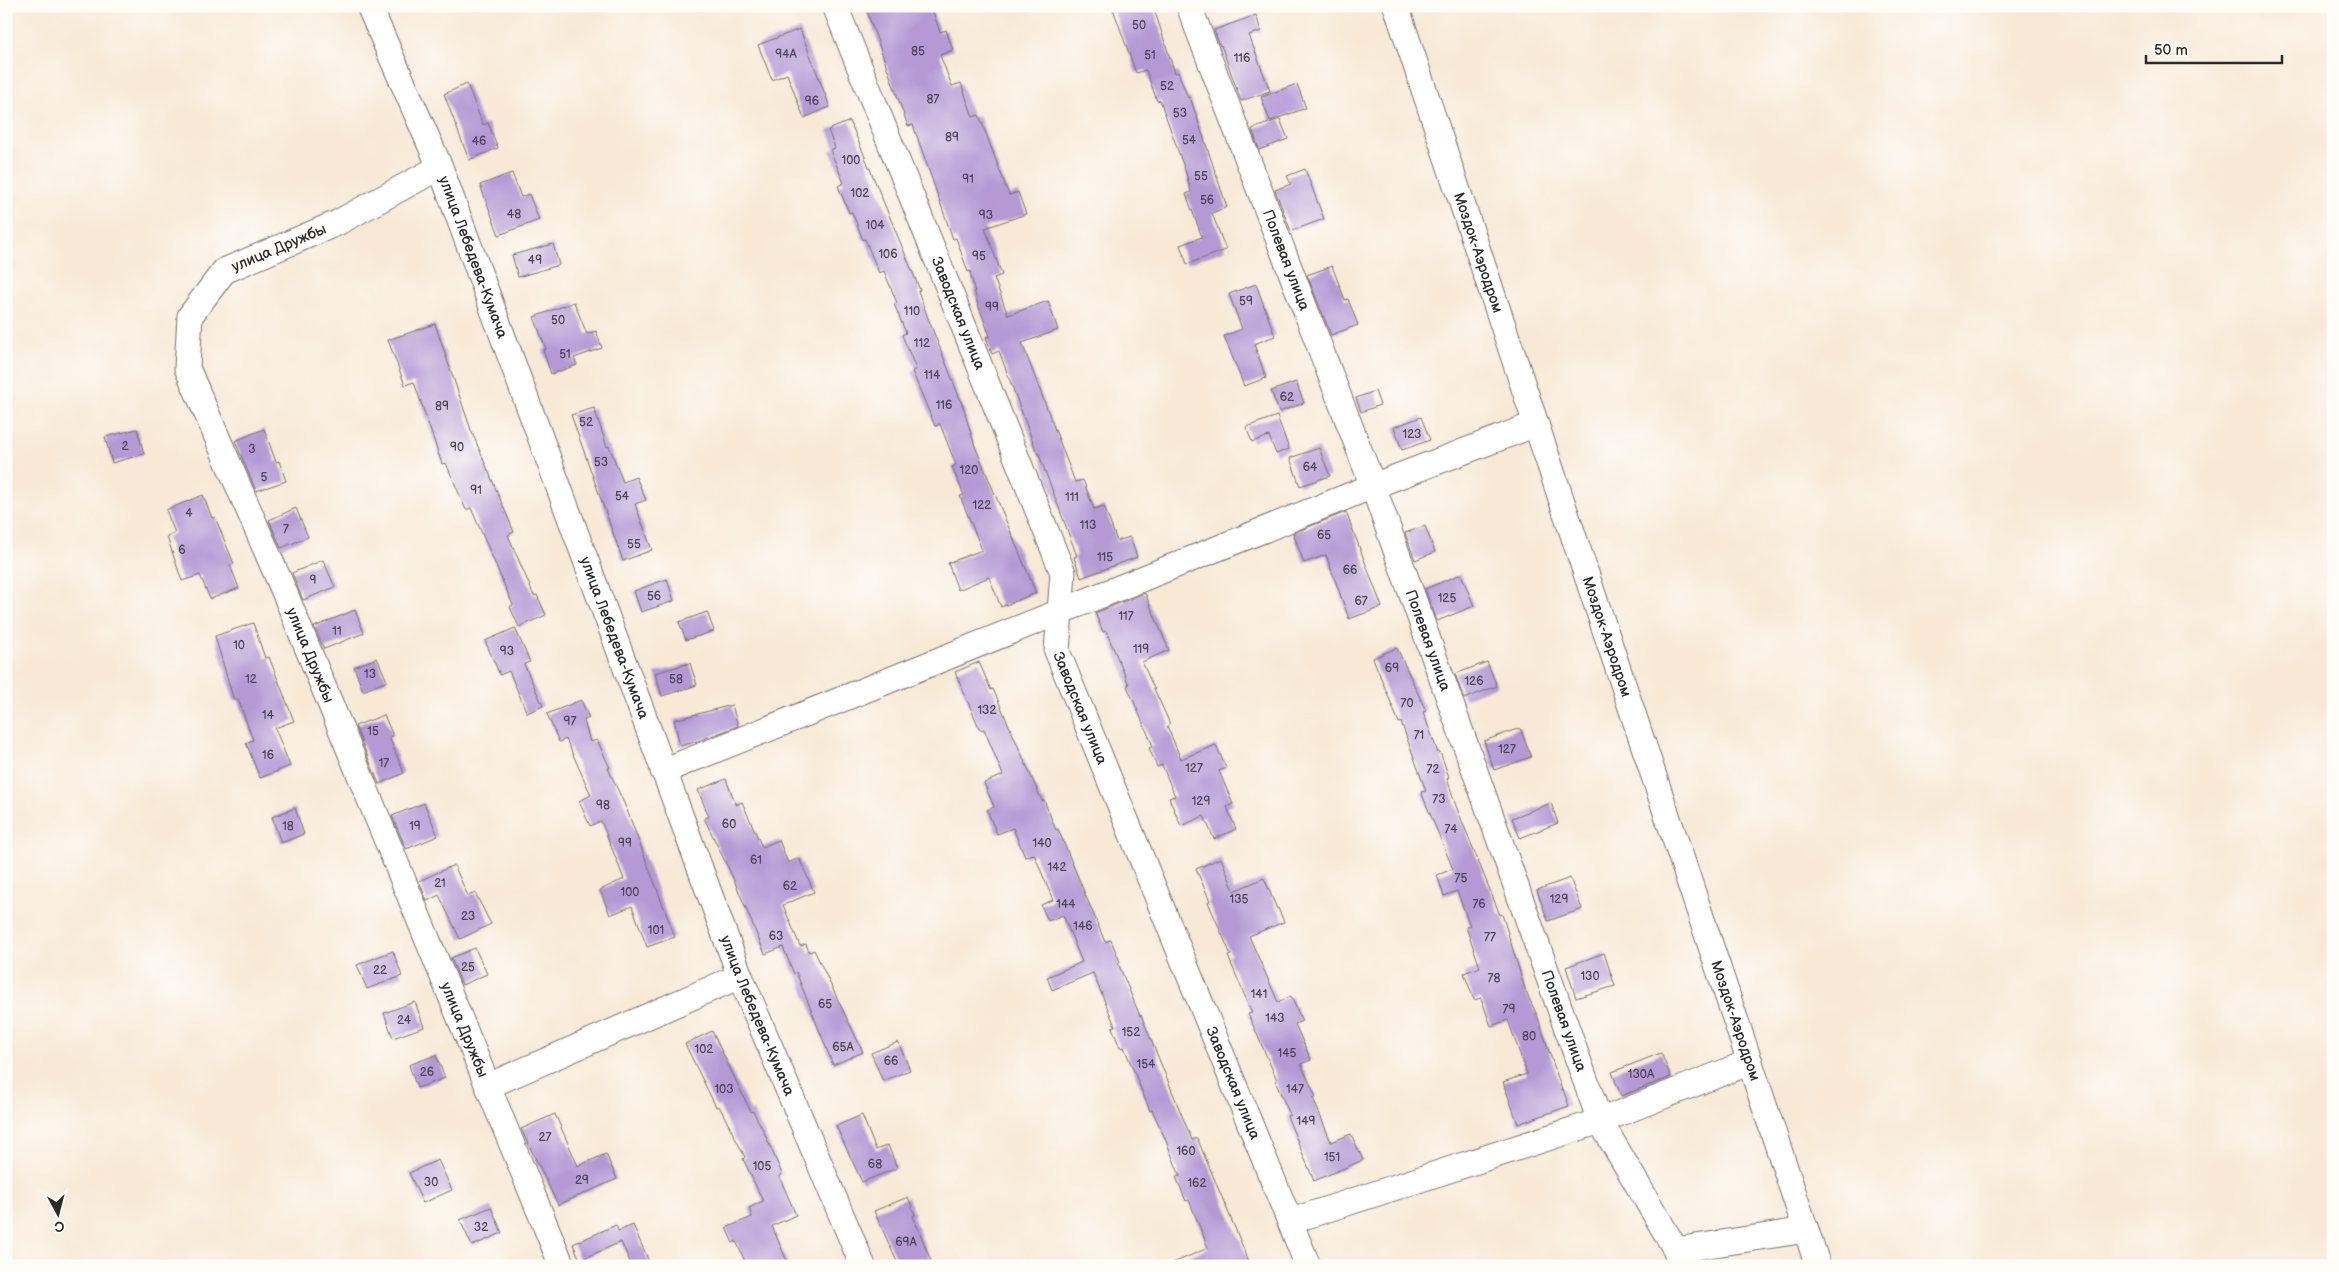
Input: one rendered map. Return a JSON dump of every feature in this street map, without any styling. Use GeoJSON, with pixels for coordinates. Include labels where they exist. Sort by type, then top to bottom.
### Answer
{"type":"FeatureCollection","features":[{"type":"Feature","properties":{"kind":"street","name":"улица Лебедева-Кумача"},"geometry":{"type":"LineString","coordinates":[[369,6],[440,167],[740,976],[863,1266]]}},
{"type":"Feature","properties":{"kind":"street","name":"Заводская улица"},"geometry":{"type":"LineString","coordinates":[[835,6],[1063,573],[1058,651],[1308,1266]]}},
{"type":"Feature","properties":{"kind":"street","name":"Полевая улица"},"geometry":{"type":"LineString","coordinates":[[1189,6],[1373,486],[1600,1121],[1678,1258]]}},
{"type":"Feature","properties":{"kind":"street","name":"Моздок-Аэродром"},"geometry":{"type":"LineString","coordinates":[[1396,6],[1818,1266]]}},
{"type":"Feature","properties":{"kind":"street","name":"улица Дружбы"},"geometry":{"type":"LineString","coordinates":[[440,167],[338,223],[224,271],[190,316],[187,368],[286,596],[562,1266]]}},
{"type":"Feature","properties":{"kind":"street"},"geometry":{"type":"LineString","coordinates":[[663,771],[1060,610],[1373,486],[1536,424]]}},
{"type":"Feature","properties":{"kind":"street"},"geometry":{"type":"LineString","coordinates":[[488,1086],[740,976]]}},
{"type":"Feature","properties":{"kind":"street"},"geometry":{"type":"LineString","coordinates":[[1291,1221],[1600,1121],[1750,1062]]}},
{"type":"Feature","properties":{"kind":"street"},"geometry":{"type":"LineString","coordinates":[[1678,1258],[1806,1230]]}},
{"type":"Feature","properties":{"kind":"building"},"geometry":{"type":"Polygon","coordinates":[[[865,6],[931,6],[940,32],[946,30],[953,50],[940,55],[952,86],[961,83],[973,117],[979,115],[1009,195],[1018,192],[1026,214],[985,228],[1002,275],[994,278],[1008,315],[1048,301],[1058,330],[1022,343],[1075,482],[1083,480],[1094,509],[1104,506],[1117,541],[1130,537],[1137,557],[1081,578],[1074,557],[1077,556],[999,351],[992,354],[986,337],[990,336],[977,302],[970,271],[968,272],[956,238],[953,239],[913,125],[908,126],[865,6]]]}},
{"type":"Feature","properties":{"kind":"building"},"geometry":{"type":"Polygon","coordinates":[[[1112,6],[1153,6],[1175,73],[1178,72],[1188,98],[1190,97],[1227,207],[1212,213],[1226,250],[1187,264],[1180,245],[1202,237],[1186,194],[1191,192],[1186,173],[1160,100],[1157,101],[1146,70],[1136,73],[1112,6]]]}},
{"type":"Feature","properties":{"kind":"building"},"geometry":{"type":"Polygon","coordinates":[[[1256,15],[1261,31],[1249,35],[1270,91],[1241,101],[1214,30],[1256,15]]]}},
{"type":"Feature","properties":{"kind":"building"},"geometry":{"type":"Polygon","coordinates":[[[800,29],[830,107],[804,118],[787,74],[772,80],[758,45],[800,29]]]}},
{"type":"Feature","properties":{"kind":"building"},"geometry":{"type":"Polygon","coordinates":[[[467,84],[483,125],[488,123],[498,148],[469,160],[444,94],[467,84]]]}},
{"type":"Feature","properties":{"kind":"building"},"geometry":{"type":"Polygon","coordinates":[[[1297,84],[1306,108],[1270,121],[1261,97],[1297,84]]]}},
{"type":"Feature","properties":{"kind":"building"},"geometry":{"type":"Polygon","coordinates":[[[1280,119],[1288,139],[1259,150],[1252,129],[1280,119]]]}},
{"type":"Feature","properties":{"kind":"building"},"geometry":{"type":"Polygon","coordinates":[[[850,121],[920,290],[918,291],[966,414],[975,446],[1036,593],[1001,607],[989,577],[958,590],[948,563],[982,550],[960,496],[964,495],[952,467],[956,465],[940,424],[935,426],[912,371],[916,369],[902,335],[906,333],[894,304],[897,303],[884,271],[879,273],[865,239],[863,240],[852,212],[849,213],[838,186],[844,183],[830,150],[835,148],[828,130],[850,121]]]}},
{"type":"Feature","properties":{"kind":"building"},"geometry":{"type":"Polygon","coordinates":[[[1305,169],[1324,219],[1291,231],[1275,190],[1291,184],[1287,176],[1305,169]]]}},
{"type":"Feature","properties":{"kind":"building"},"geometry":{"type":"Polygon","coordinates":[[[512,173],[521,197],[529,194],[539,220],[499,235],[480,185],[512,173]]]}},
{"type":"Feature","properties":{"kind":"building"},"geometry":{"type":"Polygon","coordinates":[[[553,244],[559,265],[518,277],[512,255],[553,244]]]}},
{"type":"Feature","properties":{"kind":"building"},"geometry":{"type":"Polygon","coordinates":[[[1332,266],[1345,300],[1348,299],[1358,325],[1331,335],[1307,275],[1332,266]]]}},
{"type":"Feature","properties":{"kind":"building"},"geometry":{"type":"Polygon","coordinates":[[[1256,284],[1275,336],[1254,344],[1266,378],[1244,386],[1224,336],[1242,329],[1229,294],[1256,284]]]}},
{"type":"Feature","properties":{"kind":"building"},"geometry":{"type":"Polygon","coordinates":[[[574,302],[587,334],[596,331],[602,348],[574,358],[577,365],[551,374],[543,350],[546,349],[534,317],[574,302]]]}},
{"type":"Feature","properties":{"kind":"building"},"geometry":{"type":"Polygon","coordinates":[[[435,324],[471,430],[514,532],[508,535],[534,596],[537,595],[546,615],[519,627],[510,607],[513,605],[471,508],[466,510],[446,463],[442,464],[414,382],[405,385],[388,340],[435,324]]]}},
{"type":"Feature","properties":{"kind":"building"},"geometry":{"type":"Polygon","coordinates":[[[1296,382],[1304,403],[1279,412],[1271,391],[1296,382]]]}},
{"type":"Feature","properties":{"kind":"building"},"geometry":{"type":"Polygon","coordinates":[[[1375,391],[1380,405],[1361,412],[1356,398],[1375,391]]]}},
{"type":"Feature","properties":{"kind":"building"},"geometry":{"type":"Polygon","coordinates":[[[594,408],[607,447],[609,446],[623,482],[636,477],[646,500],[635,504],[652,550],[623,561],[571,415],[594,408]]]}},
{"type":"Feature","properties":{"kind":"building"},"geometry":{"type":"Polygon","coordinates":[[[1277,416],[1289,449],[1276,454],[1269,436],[1252,442],[1246,427],[1277,416]]]}},
{"type":"Feature","properties":{"kind":"building"},"geometry":{"type":"Polygon","coordinates":[[[1421,417],[1430,440],[1402,450],[1394,427],[1421,417]]]}},
{"type":"Feature","properties":{"kind":"building"},"geometry":{"type":"Polygon","coordinates":[[[137,429],[144,454],[112,463],[105,437],[137,429]]]}},
{"type":"Feature","properties":{"kind":"building"},"geometry":{"type":"Polygon","coordinates":[[[264,429],[276,462],[279,461],[286,481],[256,491],[235,441],[264,429]]]}},
{"type":"Feature","properties":{"kind":"building"},"geometry":{"type":"Polygon","coordinates":[[[1319,448],[1330,476],[1300,486],[1290,458],[1319,448]]]}},
{"type":"Feature","properties":{"kind":"building"},"geometry":{"type":"Polygon","coordinates":[[[203,495],[212,518],[215,517],[234,564],[230,565],[239,588],[210,599],[200,575],[182,581],[167,537],[175,533],[166,510],[203,495]]]}},
{"type":"Feature","properties":{"kind":"building"},"geometry":{"type":"Polygon","coordinates":[[[296,508],[308,537],[281,548],[269,520],[296,508]]]}},
{"type":"Feature","properties":{"kind":"building"},"geometry":{"type":"Polygon","coordinates":[[[1346,512],[1382,607],[1349,619],[1326,555],[1304,563],[1293,533],[1346,512]]]}},
{"type":"Feature","properties":{"kind":"building"},"geometry":{"type":"Polygon","coordinates":[[[1425,526],[1435,552],[1415,560],[1405,533],[1425,526]]]}},
{"type":"Feature","properties":{"kind":"building"},"geometry":{"type":"Polygon","coordinates":[[[323,560],[335,587],[303,600],[292,573],[323,560]]]}},
{"type":"Feature","properties":{"kind":"building"},"geometry":{"type":"Polygon","coordinates":[[[1461,574],[1474,606],[1437,621],[1425,589],[1461,574]]]}},
{"type":"Feature","properties":{"kind":"building"},"geometry":{"type":"Polygon","coordinates":[[[667,579],[674,601],[641,612],[634,591],[667,579]]]}},
{"type":"Feature","properties":{"kind":"building"},"geometry":{"type":"Polygon","coordinates":[[[1145,593],[1169,650],[1142,662],[1170,724],[1167,726],[1181,759],[1216,745],[1226,768],[1219,771],[1233,804],[1227,807],[1236,829],[1214,839],[1204,816],[1181,826],[1169,798],[1175,796],[1162,765],[1157,767],[1149,748],[1153,746],[1127,686],[1129,685],[1106,631],[1103,632],[1095,613],[1145,593]]]}},
{"type":"Feature","properties":{"kind":"building"},"geometry":{"type":"Polygon","coordinates":[[[355,610],[364,633],[324,649],[314,627],[355,610]]]}},
{"type":"Feature","properties":{"kind":"building"},"geometry":{"type":"Polygon","coordinates":[[[707,612],[714,631],[686,640],[679,622],[707,612]]]}},
{"type":"Feature","properties":{"kind":"building"},"geometry":{"type":"Polygon","coordinates":[[[253,623],[265,658],[269,657],[294,721],[275,728],[290,766],[260,778],[246,743],[253,740],[238,699],[234,701],[215,636],[253,623]]]}},
{"type":"Feature","properties":{"kind":"building"},"geometry":{"type":"Polygon","coordinates":[[[515,628],[530,662],[524,664],[543,706],[527,713],[509,671],[500,675],[485,641],[515,628]]]}},
{"type":"Feature","properties":{"kind":"building"},"geometry":{"type":"Polygon","coordinates":[[[1397,648],[1426,711],[1423,712],[1449,777],[1447,778],[1456,806],[1500,915],[1502,914],[1526,992],[1537,1015],[1569,1106],[1518,1124],[1503,1082],[1527,1074],[1508,1020],[1491,1026],[1481,998],[1474,1000],[1464,973],[1480,967],[1466,927],[1470,926],[1457,891],[1444,896],[1437,875],[1453,869],[1421,792],[1426,791],[1401,722],[1399,723],[1373,658],[1397,648]]]}},
{"type":"Feature","properties":{"kind":"building"},"geometry":{"type":"Polygon","coordinates":[[[377,658],[387,681],[363,691],[354,667],[377,658]]]}},
{"type":"Feature","properties":{"kind":"building"},"geometry":{"type":"Polygon","coordinates":[[[979,662],[991,690],[993,689],[1042,801],[1044,800],[1056,830],[1058,829],[1105,942],[1111,940],[1120,962],[1118,963],[1192,1140],[1197,1138],[1251,1266],[1166,1266],[1208,1248],[1189,1200],[1186,1201],[1176,1177],[1180,1176],[1164,1136],[1152,1110],[1150,1111],[1124,1047],[1120,1048],[1112,1027],[1115,1026],[1093,973],[1052,990],[1047,977],[1082,962],[1063,915],[1048,921],[1041,905],[1053,900],[1034,854],[1025,857],[1013,828],[997,834],[987,810],[994,807],[984,783],[1003,775],[984,729],[980,730],[955,672],[979,662]]]}},
{"type":"Feature","properties":{"kind":"building"},"geometry":{"type":"Polygon","coordinates":[[[1487,662],[1497,686],[1464,699],[1455,674],[1487,662]]]}},
{"type":"Feature","properties":{"kind":"building"},"geometry":{"type":"Polygon","coordinates":[[[690,663],[697,685],[662,696],[655,673],[690,663]]]}},
{"type":"Feature","properties":{"kind":"building"},"geometry":{"type":"Polygon","coordinates":[[[581,700],[589,718],[584,720],[590,742],[597,740],[610,768],[608,768],[627,810],[675,937],[647,947],[632,906],[610,915],[600,890],[624,879],[601,821],[590,826],[579,801],[591,795],[566,739],[559,742],[547,714],[581,700]]]}},
{"type":"Feature","properties":{"kind":"building"},"geometry":{"type":"Polygon","coordinates":[[[732,705],[738,726],[680,746],[674,720],[732,705]]]}},
{"type":"Feature","properties":{"kind":"building"},"geometry":{"type":"Polygon","coordinates":[[[384,715],[393,736],[389,737],[404,773],[379,784],[355,726],[384,715]]]}},
{"type":"Feature","properties":{"kind":"building"},"geometry":{"type":"Polygon","coordinates":[[[1520,728],[1531,757],[1494,770],[1484,741],[1520,728]]]}},
{"type":"Feature","properties":{"kind":"building"},"geometry":{"type":"Polygon","coordinates":[[[726,779],[736,805],[742,802],[762,847],[779,840],[788,863],[799,858],[814,892],[783,905],[800,946],[806,944],[809,952],[814,950],[863,1052],[833,1065],[796,972],[794,974],[783,947],[765,954],[734,880],[704,818],[709,817],[698,790],[726,779]]]}},
{"type":"Feature","properties":{"kind":"building"},"geometry":{"type":"Polygon","coordinates":[[[424,803],[438,836],[406,849],[392,816],[424,803]]]}},
{"type":"Feature","properties":{"kind":"building"},"geometry":{"type":"Polygon","coordinates":[[[1551,803],[1558,823],[1520,838],[1512,818],[1551,803]]]}},
{"type":"Feature","properties":{"kind":"building"},"geometry":{"type":"Polygon","coordinates":[[[295,808],[304,834],[281,843],[272,817],[295,808]]]}},
{"type":"Feature","properties":{"kind":"building"},"geometry":{"type":"Polygon","coordinates":[[[1221,858],[1234,891],[1264,878],[1284,922],[1249,936],[1278,1002],[1291,996],[1302,1021],[1295,1024],[1311,1060],[1301,1064],[1316,1097],[1313,1098],[1331,1142],[1351,1134],[1363,1160],[1314,1181],[1287,1116],[1290,1115],[1275,1081],[1277,1080],[1248,1014],[1252,1013],[1228,956],[1231,955],[1196,869],[1221,858]]]}},
{"type":"Feature","properties":{"kind":"building"},"geometry":{"type":"Polygon","coordinates":[[[454,865],[468,896],[475,893],[491,924],[460,939],[439,895],[427,901],[419,881],[454,865]]]}},
{"type":"Feature","properties":{"kind":"building"},"geometry":{"type":"Polygon","coordinates":[[[1570,878],[1582,909],[1548,921],[1537,890],[1570,878]]]}},
{"type":"Feature","properties":{"kind":"building"},"geometry":{"type":"Polygon","coordinates":[[[475,948],[487,974],[462,985],[451,958],[475,948]]]}},
{"type":"Feature","properties":{"kind":"building"},"geometry":{"type":"Polygon","coordinates":[[[393,951],[402,976],[367,989],[357,965],[393,951]]]}},
{"type":"Feature","properties":{"kind":"building"},"geometry":{"type":"Polygon","coordinates":[[[1604,953],[1615,986],[1576,998],[1566,967],[1604,953]]]}},
{"type":"Feature","properties":{"kind":"building"},"geometry":{"type":"Polygon","coordinates":[[[415,1002],[424,1027],[393,1038],[384,1013],[415,1002]]]}},
{"type":"Feature","properties":{"kind":"building"},"geometry":{"type":"Polygon","coordinates":[[[712,1031],[751,1112],[753,1111],[764,1132],[782,1174],[779,1176],[796,1215],[772,1226],[789,1266],[747,1266],[736,1241],[733,1243],[726,1228],[752,1217],[749,1208],[763,1201],[743,1159],[745,1157],[719,1106],[716,1107],[685,1044],[712,1031]]]}},
{"type":"Feature","properties":{"kind":"building"},"geometry":{"type":"Polygon","coordinates":[[[898,1042],[910,1070],[883,1081],[871,1053],[898,1042]]]}},
{"type":"Feature","properties":{"kind":"building"},"geometry":{"type":"Polygon","coordinates":[[[1661,1053],[1671,1077],[1621,1096],[1612,1072],[1661,1053]]]}},
{"type":"Feature","properties":{"kind":"building"},"geometry":{"type":"Polygon","coordinates":[[[436,1055],[445,1078],[417,1088],[409,1065],[436,1055]]]}},
{"type":"Feature","properties":{"kind":"building"},"geometry":{"type":"Polygon","coordinates":[[[555,1114],[578,1166],[606,1154],[617,1179],[558,1205],[521,1129],[555,1114]]]}},
{"type":"Feature","properties":{"kind":"building"},"geometry":{"type":"Polygon","coordinates":[[[862,1115],[876,1150],[888,1145],[897,1168],[862,1182],[836,1126],[862,1115]]]}},
{"type":"Feature","properties":{"kind":"building"},"geometry":{"type":"Polygon","coordinates":[[[438,1160],[452,1190],[423,1203],[409,1173],[438,1160]]]}},
{"type":"Feature","properties":{"kind":"building"},"geometry":{"type":"Polygon","coordinates":[[[908,1197],[915,1215],[913,1216],[933,1266],[899,1266],[874,1211],[908,1197]]]}},
{"type":"Feature","properties":{"kind":"building"},"geometry":{"type":"Polygon","coordinates":[[[491,1207],[502,1233],[472,1246],[460,1220],[491,1207]]]}},
{"type":"Feature","properties":{"kind":"building"},"geometry":{"type":"Polygon","coordinates":[[[616,1225],[618,1231],[633,1225],[651,1266],[632,1266],[621,1242],[580,1260],[573,1244],[616,1225]]]}}]}
